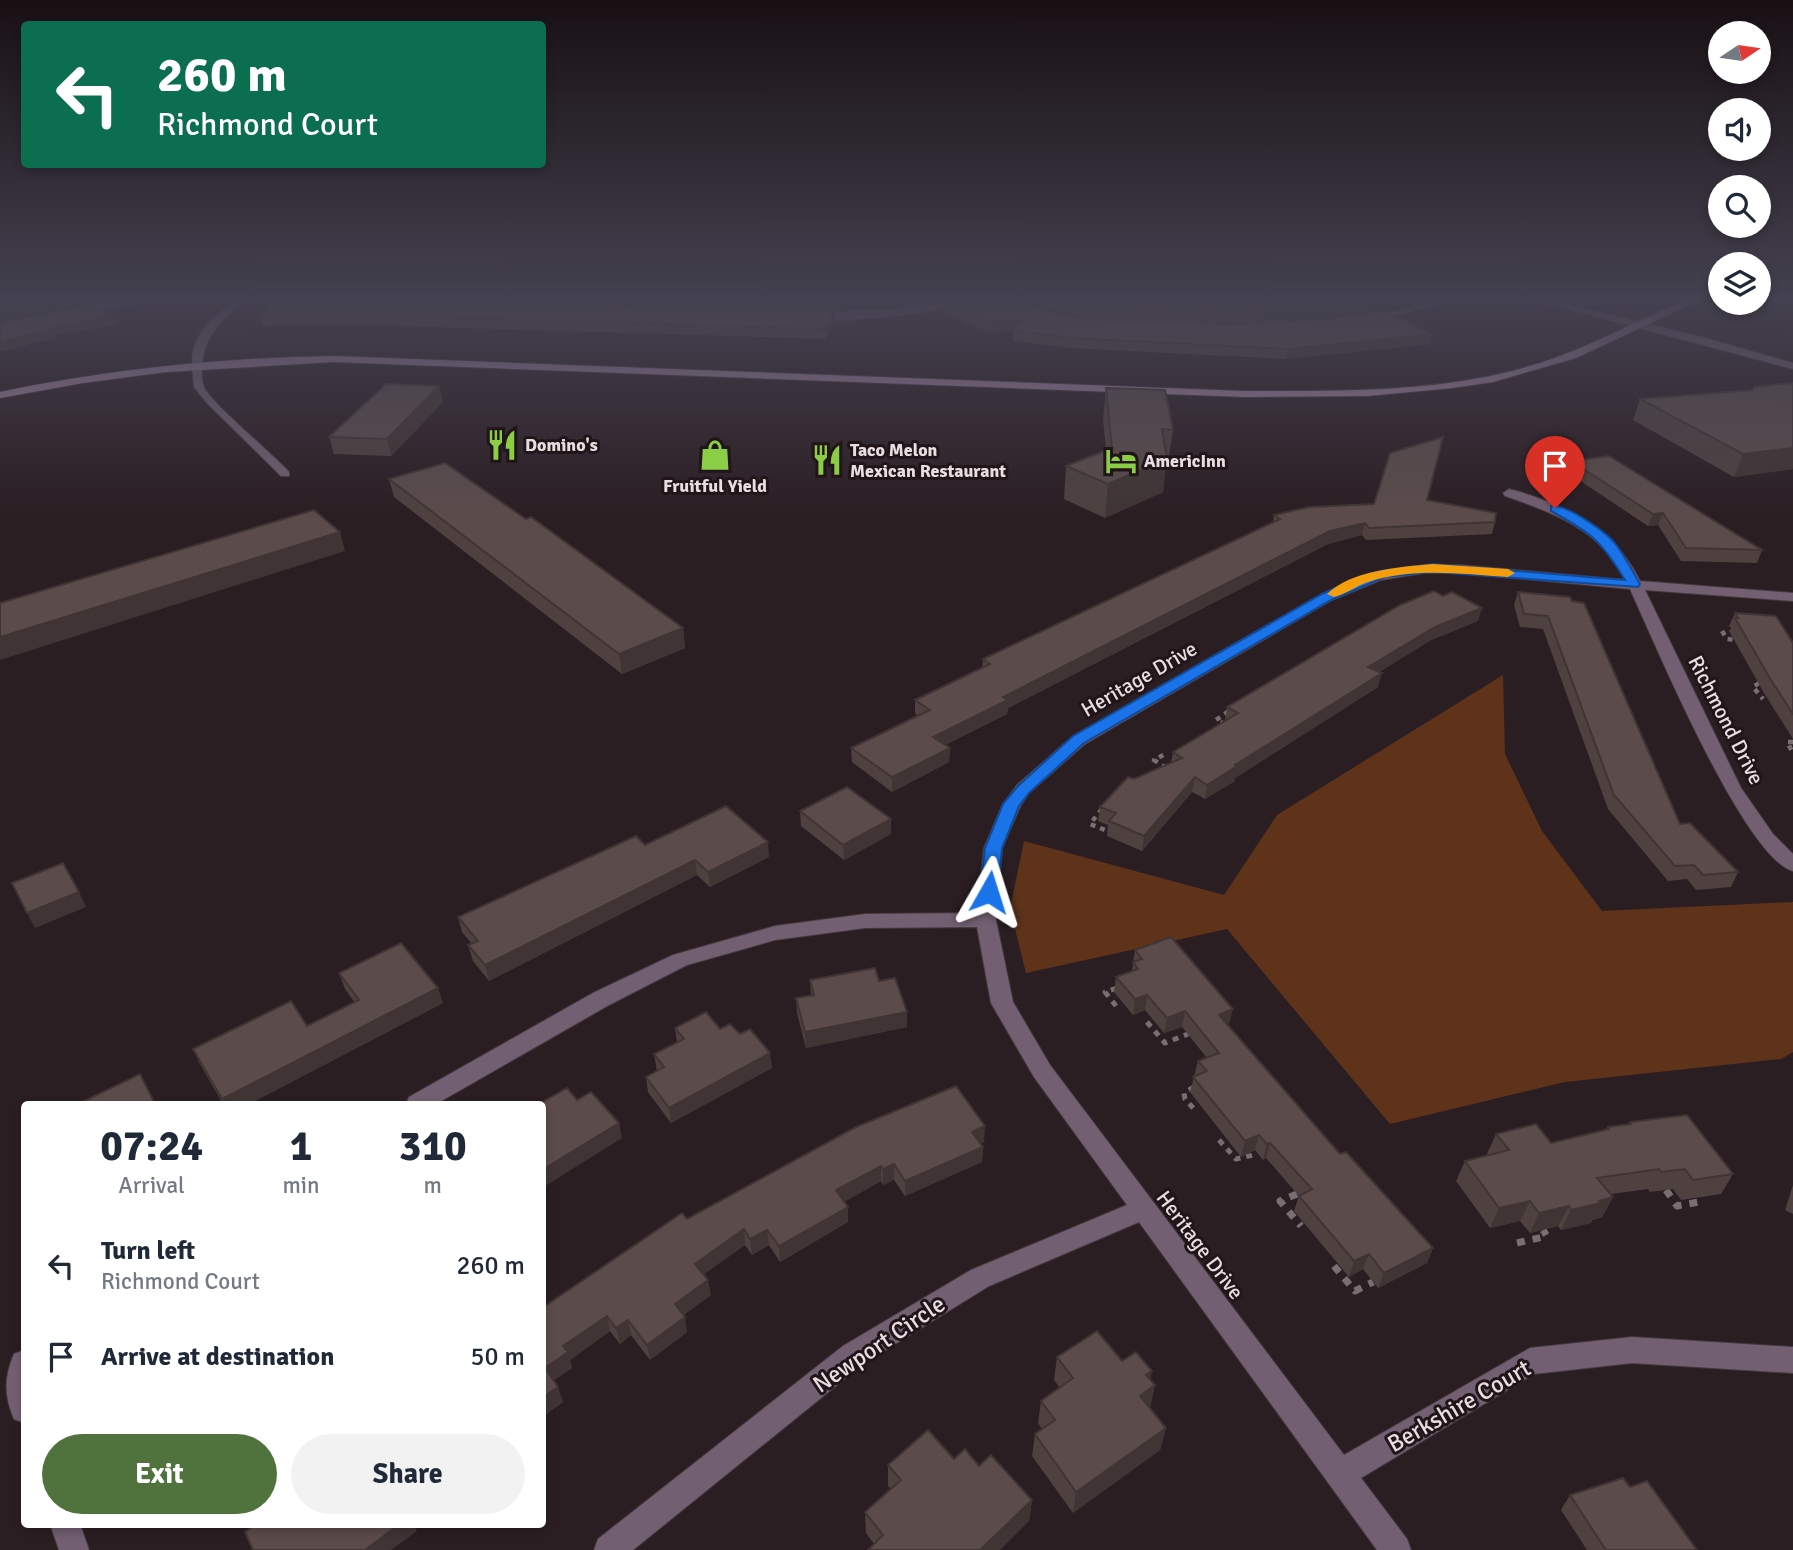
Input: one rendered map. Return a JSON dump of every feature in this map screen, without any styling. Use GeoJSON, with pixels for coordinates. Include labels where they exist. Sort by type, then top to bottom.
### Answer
{"type":"FeatureCollection","features":[{"type":"Feature","properties":{"kind":"street"},"geometry":{"type":"LineString","coordinates":[[0,394],[82,379],[153,370]]}},
{"type":"Feature","properties":{"kind":"street"},"geometry":{"type":"LineString","coordinates":[[631,370],[1244,394],[1338,393],[1430,386],[1523,370]]}},
{"type":"Feature","properties":{"kind":"street","name":"Richmond Drive"},"geometry":{"type":"LineString","coordinates":[[1510,493],[1555,508],[1586,525],[1611,545],[1634,584],[1732,788],[1766,838],[1793,866]]}},
{"type":"Feature","properties":{"kind":"street","name":"Heritage Drive"},"geometry":{"type":"LineString","coordinates":[[1396,1550],[1042,1071],[1002,1003],[986,920],[993,848],[1012,804],[1023,789],[1079,740],[1327,597],[1364,579],[1384,573],[1433,568],[1753,596],[1793,597]]}},
{"type":"Feature","properties":{"kind":"street"},"geometry":{"type":"LineString","coordinates":[[421,1101],[601,999],[680,960],[775,933],[865,921],[986,920]]}},
{"type":"Feature","properties":{"kind":"street","name":"Newport Circle"},"geometry":{"type":"LineString","coordinates":[[609,1550],[853,1355],[980,1278],[1144,1209]]}},
{"type":"Feature","properties":{"kind":"street","name":"Berkshire Court"},"geometry":{"type":"LineString","coordinates":[[1340,1474],[1530,1361],[1632,1350],[1793,1360]]}},
{"type":"Feature","properties":{"kind":"street"},"geometry":{"type":"LineString","coordinates":[[21,1382],[21,1400]]}},
{"type":"Feature","properties":{"kind":"street"},"geometry":{"type":"LineString","coordinates":[[66,1528],[74,1550]]}},
{"type":"Feature","properties":{"kind":"lane"},"geometry":{"type":"LineString","coordinates":[[197,370],[199,387],[285,474]]}},
{"type":"Feature","properties":{"kind":"path"},"geometry":{"type":"LineString","coordinates":[[1722,631],[1727,639],[1736,640]]}},
{"type":"Feature","properties":{"kind":"path"},"geometry":{"type":"LineString","coordinates":[[1759,683],[1754,687],[1763,699]]}},
{"type":"Feature","properties":{"kind":"path"},"geometry":{"type":"LineString","coordinates":[[1229,711],[1216,720],[1233,728]]}},
{"type":"Feature","properties":{"kind":"path"},"geometry":{"type":"LineString","coordinates":[[1793,743],[1787,742],[1793,753]]}},
{"type":"Feature","properties":{"kind":"path"},"geometry":{"type":"LineString","coordinates":[[1167,753],[1154,761],[1176,774]]}},
{"type":"Feature","properties":{"kind":"path"},"geometry":{"type":"LineString","coordinates":[[1102,809],[1090,824],[1110,832]]}},
{"type":"Feature","properties":{"kind":"path"},"geometry":{"type":"LineString","coordinates":[[1115,1006],[1105,992],[1124,985]]}},
{"type":"Feature","properties":{"kind":"path"},"geometry":{"type":"LineString","coordinates":[[1147,1022],[1164,1043],[1188,1034]]}},
{"type":"Feature","properties":{"kind":"path"},"geometry":{"type":"LineString","coordinates":[[1196,1111],[1185,1099],[1184,1093],[1200,1083]]}},
{"type":"Feature","properties":{"kind":"path"},"geometry":{"type":"LineString","coordinates":[[1219,1140],[1239,1160],[1258,1154]]}},
{"type":"Feature","properties":{"kind":"path"},"geometry":{"type":"LineString","coordinates":[[1666,1190],[1677,1206],[1704,1201]]}},
{"type":"Feature","properties":{"kind":"path"},"geometry":{"type":"LineString","coordinates":[[1297,1194],[1280,1201],[1301,1226]]}},
{"type":"Feature","properties":{"kind":"path"},"geometry":{"type":"LineString","coordinates":[[1517,1243],[1547,1236],[1543,1230]]}},
{"type":"Feature","properties":{"kind":"path"},"geometry":{"type":"LineString","coordinates":[[1334,1266],[1355,1291],[1373,1282]]}},
{"type":"Feature","properties":{"kind":"shaded area"},"geometry":{"type":"Polygon","coordinates":[[[1503,675],[1505,754],[1542,831],[1602,911],[1793,902],[1793,1052],[1781,1059],[1565,1082],[1390,1124],[1227,929],[1026,973],[1010,909],[1024,841],[1224,895],[1277,815],[1503,675]]]}},
{"type":"Feature","properties":{"kind":"building"},"geometry":{"type":"Polygon","coordinates":[[[1793,383],[1793,448],[1743,454],[1640,399],[1753,390],[1754,387],[1793,383]]]}},
{"type":"Feature","properties":{"kind":"building"},"geometry":{"type":"Polygon","coordinates":[[[386,384],[439,386],[387,439],[329,437],[386,384]]]}},
{"type":"Feature","properties":{"kind":"building"},"geometry":{"type":"Polygon","coordinates":[[[1106,388],[1165,390],[1173,430],[1162,429],[1167,459],[1108,484],[1066,466],[1112,448],[1106,388]]]}},
{"type":"Feature","properties":{"kind":"building"},"geometry":{"type":"Polygon","coordinates":[[[1443,437],[1427,500],[1496,513],[1495,522],[1369,528],[1365,523],[1330,531],[1003,697],[1008,700],[933,737],[950,748],[892,777],[851,748],[930,710],[915,700],[990,664],[983,659],[1280,519],[1274,515],[1309,507],[1374,504],[1390,453],[1443,437]]]}},
{"type":"Feature","properties":{"kind":"building"},"geometry":{"type":"Polygon","coordinates":[[[1609,456],[1762,550],[1686,548],[1663,513],[1653,514],[1571,461],[1609,456]]]}},
{"type":"Feature","properties":{"kind":"building"},"geometry":{"type":"Polygon","coordinates":[[[445,463],[526,519],[531,517],[683,628],[619,654],[389,479],[445,463]]]}},
{"type":"Feature","properties":{"kind":"building"},"geometry":{"type":"Polygon","coordinates":[[[314,510],[340,532],[0,637],[0,603],[314,510]]]}},
{"type":"Feature","properties":{"kind":"building"},"geometry":{"type":"Polygon","coordinates":[[[1434,591],[1443,596],[1452,592],[1482,608],[1435,627],[1368,667],[1382,673],[1207,785],[1195,777],[1144,836],[1109,821],[1116,813],[1100,807],[1128,777],[1134,779],[1182,758],[1173,752],[1238,713],[1227,707],[1400,605],[1434,591]]]}},
{"type":"Feature","properties":{"kind":"building"},"geometry":{"type":"Polygon","coordinates":[[[1518,592],[1570,597],[1572,601],[1584,603],[1680,824],[1690,823],[1738,872],[1703,875],[1694,865],[1675,866],[1614,795],[1548,616],[1524,614],[1518,592]]]}},
{"type":"Feature","properties":{"kind":"building"},"geometry":{"type":"Polygon","coordinates":[[[1735,613],[1776,616],[1793,643],[1793,714],[1735,618],[1738,618],[1735,613]]]}},
{"type":"Feature","properties":{"kind":"building"},"geometry":{"type":"Polygon","coordinates":[[[847,787],[891,819],[843,845],[800,811],[847,787]]]}},
{"type":"Feature","properties":{"kind":"building"},"geometry":{"type":"Polygon","coordinates":[[[726,806],[768,842],[708,872],[695,860],[485,965],[468,945],[478,941],[458,917],[636,836],[645,845],[726,806]]]}},
{"type":"Feature","properties":{"kind":"building"},"geometry":{"type":"Polygon","coordinates":[[[63,863],[79,892],[27,913],[12,883],[63,863]]]}},
{"type":"Feature","properties":{"kind":"building"},"geometry":{"type":"Polygon","coordinates":[[[1171,937],[1233,1009],[1219,1015],[1340,1154],[1346,1152],[1433,1248],[1384,1273],[1369,1254],[1354,1261],[1299,1196],[1312,1189],[1270,1143],[1267,1144],[1259,1135],[1245,1141],[1193,1077],[1207,1071],[1198,1061],[1219,1053],[1185,1011],[1167,1018],[1147,995],[1135,999],[1116,977],[1138,969],[1133,962],[1142,959],[1135,950],[1171,937]]]}},
{"type":"Feature","properties":{"kind":"building"},"geometry":{"type":"Polygon","coordinates":[[[401,943],[438,988],[222,1099],[193,1049],[291,1001],[307,1026],[359,1000],[339,973],[401,943]]]}},
{"type":"Feature","properties":{"kind":"building"},"geometry":{"type":"Polygon","coordinates":[[[875,968],[879,981],[895,978],[907,1012],[805,1032],[796,998],[814,995],[810,980],[875,968]]]}},
{"type":"Feature","properties":{"kind":"building"},"geometry":{"type":"Polygon","coordinates":[[[706,1012],[720,1029],[730,1024],[740,1034],[750,1029],[770,1053],[669,1108],[646,1077],[664,1067],[654,1054],[684,1039],[675,1028],[706,1012]]]}},
{"type":"Feature","properties":{"kind":"building"},"geometry":{"type":"Polygon","coordinates":[[[140,1074],[154,1101],[84,1101],[140,1074]]]}},
{"type":"Feature","properties":{"kind":"building"},"geometry":{"type":"Polygon","coordinates":[[[956,1086],[985,1126],[972,1132],[983,1147],[905,1181],[894,1164],[883,1169],[881,1166],[836,1190],[848,1207],[779,1246],[767,1230],[750,1239],[744,1229],[695,1264],[708,1280],[675,1304],[685,1317],[647,1345],[628,1320],[616,1328],[607,1316],[563,1346],[568,1352],[546,1367],[546,1305],[682,1213],[687,1219],[856,1127],[956,1086]]]}},
{"type":"Feature","properties":{"kind":"building"},"geometry":{"type":"Polygon","coordinates":[[[567,1088],[577,1100],[591,1092],[619,1123],[546,1168],[544,1101],[567,1088]]]}},
{"type":"Feature","properties":{"kind":"building"},"geometry":{"type":"Polygon","coordinates":[[[1687,1115],[1733,1174],[1693,1180],[1685,1169],[1661,1172],[1659,1169],[1597,1178],[1613,1197],[1599,1201],[1601,1203],[1571,1210],[1569,1206],[1539,1213],[1530,1201],[1499,1208],[1465,1161],[1509,1150],[1496,1134],[1536,1124],[1551,1143],[1609,1129],[1608,1127],[1631,1124],[1630,1122],[1687,1115]]]}},
{"type":"Feature","properties":{"kind":"building"},"geometry":{"type":"Polygon","coordinates":[[[1097,1331],[1122,1361],[1136,1352],[1152,1371],[1146,1375],[1155,1385],[1140,1396],[1166,1428],[1076,1492],[1035,1434],[1055,1420],[1041,1401],[1073,1378],[1057,1357],[1097,1331]]]}},
{"type":"Feature","properties":{"kind":"building"},"geometry":{"type":"Polygon","coordinates":[[[546,1369],[558,1387],[546,1395],[546,1369]]]}},
{"type":"Feature","properties":{"kind":"building"},"geometry":{"type":"Polygon","coordinates":[[[928,1430],[954,1459],[965,1449],[979,1466],[991,1455],[1032,1500],[980,1550],[868,1550],[883,1535],[865,1512],[901,1480],[888,1465],[928,1430]]]}},
{"type":"Feature","properties":{"kind":"building"},"geometry":{"type":"Polygon","coordinates":[[[1623,1478],[1630,1487],[1647,1481],[1697,1550],[1606,1550],[1570,1495],[1623,1478]]]}},
{"type":"Feature","properties":{"kind":"building"},"geometry":{"type":"Polygon","coordinates":[[[250,1528],[395,1528],[365,1550],[253,1550],[245,1532],[250,1528]]]}},
{"type":"Feature","properties":{"kind":"slow traffic"},"geometry":{"type":"LineString","coordinates":[[1334,594],[1364,579],[1408,570],[1433,568],[1508,573]]}},
{"type":"Feature","properties":{"kind":"place","name":"Domino's"},"geometry":{"type":"Point","coordinates":[502,445]}},
{"type":"Feature","properties":{"kind":"place","name":"Fruitful Yield"},"geometry":{"type":"Point","coordinates":[715,455]}},
{"type":"Feature","properties":{"kind":"place","name":"Taco Melon Mexican Restaurant"},"geometry":{"type":"Point","coordinates":[827,460]}},
{"type":"Feature","properties":{"kind":"place","name":"AmericInn"},"geometry":{"type":"Point","coordinates":[1121,461]}},
{"type":"Feature","properties":{"kind":"route"},"geometry":{"type":"LineString","coordinates":[[989,892],[993,848],[1012,804],[1023,789],[1079,740],[1327,597],[1364,579],[1384,573],[1433,568],[1634,584],[1611,545],[1586,525],[1555,508]]}}]}
